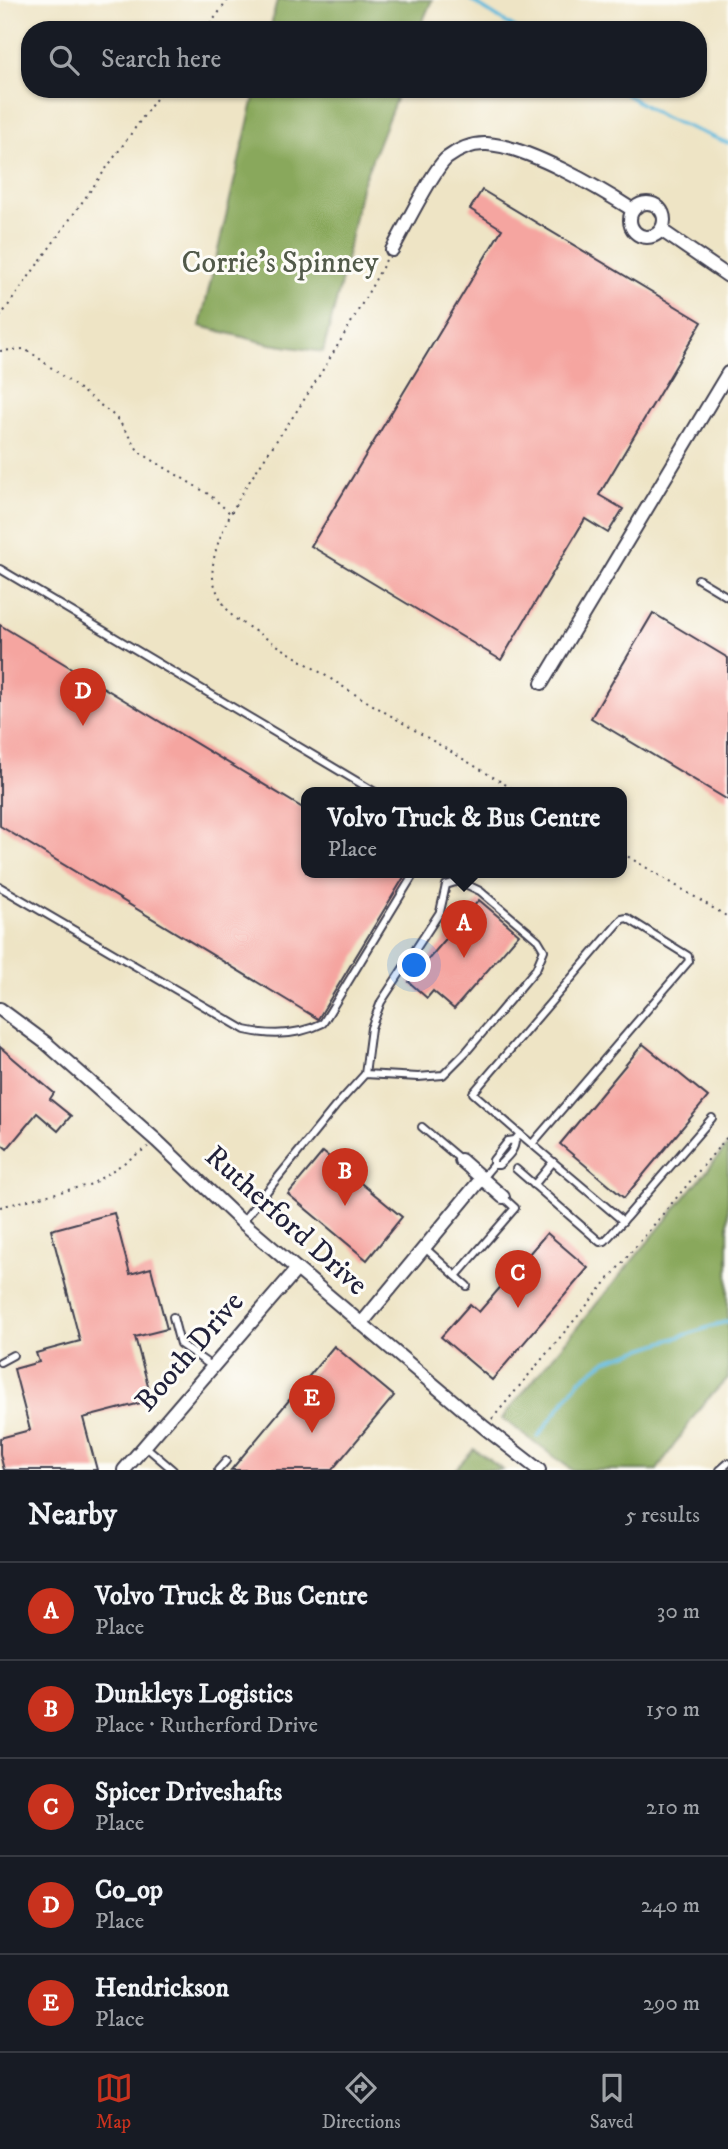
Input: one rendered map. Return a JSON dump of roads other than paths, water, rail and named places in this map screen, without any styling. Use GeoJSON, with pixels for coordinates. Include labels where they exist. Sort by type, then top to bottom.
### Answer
{"type":"FeatureCollection","features":[{"type":"Feature","properties":{"kind":"street"},"geometry":{"type":"LineString","coordinates":[[392,250],[445,159],[468,146],[501,146],[523,154],[582,180],[633,210]]}},
{"type":"Feature","properties":{"kind":"street"},"geometry":{"type":"LineString","coordinates":[[643,203],[654,204],[664,217],[661,230],[649,237],[639,235],[631,227],[633,210],[643,203]]}},
{"type":"Feature","properties":{"kind":"street"},"geometry":{"type":"LineString","coordinates":[[661,230],[728,276]]}},
{"type":"Feature","properties":{"kind":"street"},"geometry":{"type":"LineString","coordinates":[[542,683],[728,373]]}},
{"type":"Feature","properties":{"kind":"street","name":"Rutherford Drive"},"geometry":{"type":"LineString","coordinates":[[0,1009],[46,1043],[158,1141],[242,1222],[361,1324],[539,1470]]}},
{"type":"Feature","properties":{"kind":"street"},"geometry":{"type":"LineString","coordinates":[[461,1160],[503,1196]]}},
{"type":"Feature","properties":{"kind":"street"},"geometry":{"type":"LineString","coordinates":[[361,1324],[482,1178]]}},
{"type":"Feature","properties":{"kind":"street","name":"Booth Drive"},"geometry":{"type":"LineString","coordinates":[[124,1470],[297,1269]]}},
{"type":"Feature","properties":{"kind":"lane"},"geometry":{"type":"LineString","coordinates":[[0,569],[367,787]]}},
{"type":"Feature","properties":{"kind":"lane"},"geometry":{"type":"LineString","coordinates":[[698,579],[728,597]]}},
{"type":"Feature","properties":{"kind":"lane"},"geometry":{"type":"LineString","coordinates":[[0,887],[245,1030],[276,1034],[312,1029],[323,1023],[411,878]]}},
{"type":"Feature","properties":{"kind":"lane"},"geometry":{"type":"LineString","coordinates":[[242,1222],[365,1074],[371,1028],[381,1002],[440,912],[446,885],[459,881],[480,891],[538,940],[544,950],[536,969],[453,1067],[443,1074],[430,1077],[365,1074]]}},
{"type":"Feature","properties":{"kind":"lane"},"geometry":{"type":"LineString","coordinates":[[532,1144],[690,961],[688,956],[627,918],[622,919],[473,1093],[518,1137],[532,1144],[623,1221]]}},
{"type":"Feature","properties":{"kind":"lane"},"geometry":{"type":"LineString","coordinates":[[516,1169],[600,1242],[605,1241],[712,1118]]}},
{"type":"Feature","properties":{"kind":"lane"},"geometry":{"type":"LineString","coordinates":[[422,1127],[461,1160]]}},
{"type":"Feature","properties":{"kind":"lane"},"geometry":{"type":"LineString","coordinates":[[482,1178],[493,1165],[492,1160],[508,1142],[518,1137]]}},
{"type":"Feature","properties":{"kind":"lane"},"geometry":{"type":"LineString","coordinates":[[534,1185],[553,1162]]}},
{"type":"Feature","properties":{"kind":"lane"},"geometry":{"type":"LineString","coordinates":[[456,1276],[515,1208],[503,1196]]}},
{"type":"Feature","properties":{"kind":"lane"},"geometry":{"type":"LineString","coordinates":[[425,1248],[467,1286]]}},
{"type":"Feature","properties":{"kind":"lane"},"geometry":{"type":"LineString","coordinates":[[173,1317],[180,1344],[213,1367]]}},
{"type":"Feature","properties":{"kind":"lane"},"geometry":{"type":"LineString","coordinates":[[0,1362],[13,1355]]}},
{"type":"Feature","properties":{"kind":"lane"},"geometry":{"type":"LineString","coordinates":[[145,1446],[173,1470]]}},
{"type":"Feature","properties":{"kind":"lane"},"geometry":{"type":"LineString","coordinates":[[218,1470],[226,1461]]}},
{"type":"Feature","properties":{"kind":"lane"},"geometry":{"type":"LineString","coordinates":[[720,1470],[728,1463]]}},
{"type":"Feature","properties":{"kind":"waterway"},"geometry":{"type":"LineString","coordinates":[[470,0],[504,21]]}},
{"type":"Feature","properties":{"kind":"waterway"},"geometry":{"type":"LineString","coordinates":[[632,98],[663,117],[728,143]]}},
{"type":"Feature","properties":{"kind":"waterway"},"geometry":{"type":"LineString","coordinates":[[538,1437],[579,1381],[605,1361],[728,1321]]}},
{"type":"Feature","properties":{"kind":"place","name":"Co_op"},"geometry":{"type":"Point","coordinates":[83,726]}},
{"type":"Feature","properties":{"kind":"place","name":"Volvo Truck & Bus Centre"},"geometry":{"type":"Point","coordinates":[464,958]}},
{"type":"Feature","properties":{"kind":"place","name":"Dunkleys Logistics"},"geometry":{"type":"Point","coordinates":[345,1206]}},
{"type":"Feature","properties":{"kind":"place","name":"Spicer Driveshafts"},"geometry":{"type":"Point","coordinates":[518,1308]}},
{"type":"Feature","properties":{"kind":"place","name":"Hendrickson"},"geometry":{"type":"Point","coordinates":[312,1433]}},
{"type":"Feature","properties":{"kind":"park label","name":"Corrie's Spinney"},"geometry":{"type":"Point","coordinates":[280,263]}}]}
